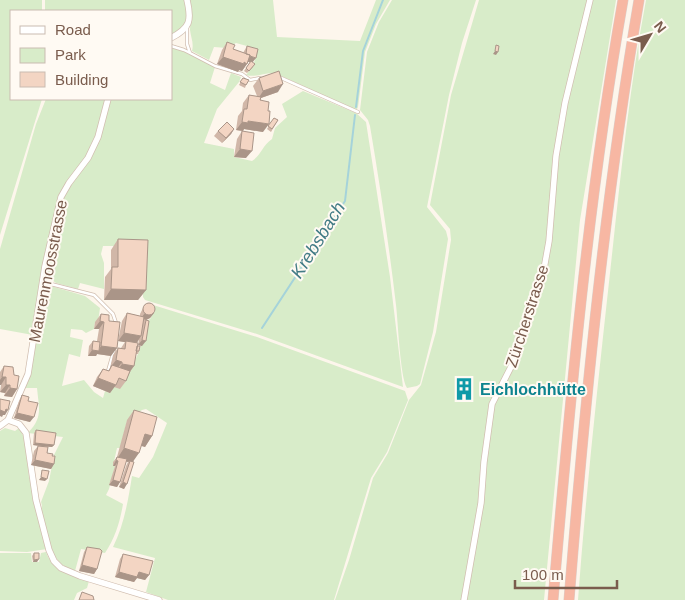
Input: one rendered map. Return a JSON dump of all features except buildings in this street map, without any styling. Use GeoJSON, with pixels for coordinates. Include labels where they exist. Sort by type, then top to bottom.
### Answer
{"type":"FeatureCollection","features":[{"type":"Feature","properties":{"kind":"highway"},"geometry":{"type":"LineString","coordinates":[[553,600],[566,446],[586,252],[599,152],[623,0]]}},
{"type":"Feature","properties":{"kind":"highway"},"geometry":{"type":"LineString","coordinates":[[569,600],[598,288],[621,109],[639,0]]}},
{"type":"Feature","properties":{"kind":"street"},"geometry":{"type":"LineString","coordinates":[[172,37],[182,32],[187,26],[190,16],[187,0]]}},
{"type":"Feature","properties":{"kind":"street","name":"Zürcherstrasse"},"geometry":{"type":"LineString","coordinates":[[464,600],[481,503],[491,411],[496,394],[513,363],[542,280],[549,241],[556,156],[565,102],[590,0]]}},
{"type":"Feature","properties":{"kind":"street","name":"Maurenmoosstrasse"},"geometry":{"type":"LineString","coordinates":[[8,420],[28,374],[43,282],[61,197],[88,158],[98,137],[108,100]]}},
{"type":"Feature","properties":{"kind":"street"},"geometry":{"type":"LineString","coordinates":[[0,426],[8,420],[19,424],[26,433],[36,500],[49,550],[54,561],[62,568],[80,576],[145,594],[159,600]]}},
{"type":"Feature","properties":{"kind":"lane"},"geometry":{"type":"LineString","coordinates":[[187,26],[190,53]]}},
{"type":"Feature","properties":{"kind":"lane"},"geometry":{"type":"LineString","coordinates":[[172,46],[184,50],[215,66],[242,74],[250,80],[262,77]]}},
{"type":"Feature","properties":{"kind":"lane"},"geometry":{"type":"LineString","coordinates":[[275,75],[358,112]]}},
{"type":"Feature","properties":{"kind":"lane"},"geometry":{"type":"LineString","coordinates":[[43,282],[94,295],[113,314],[117,328]]}},
{"type":"Feature","properties":{"kind":"lane"},"geometry":{"type":"LineString","coordinates":[[108,371],[115,345]]}},
{"type":"Feature","properties":{"kind":"green space"},"geometry":{"type":"Polygon","coordinates":[[[0,0],[42,0],[42,10],[10,10],[10,100],[42,100],[0,235],[0,0]]]}},
{"type":"Feature","properties":{"kind":"green space"},"geometry":{"type":"Polygon","coordinates":[[[45,0],[186,0],[188,12],[184,25],[172,35],[172,10],[45,10],[45,0]]]}},
{"type":"Feature","properties":{"kind":"green space"},"geometry":{"type":"Polygon","coordinates":[[[190,0],[273,0],[277,37],[360,41],[376,0],[390,0],[376,24],[365,52],[358,107],[354,110],[275,73],[254,76],[246,75],[254,63],[254,48],[236,43],[227,48],[214,47],[209,60],[192,51],[190,0]]]}},
{"type":"Feature","properties":{"kind":"green space"},"geometry":{"type":"Polygon","coordinates":[[[392,0],[476,0],[462,43],[449,95],[427,207],[446,231],[448,239],[433,332],[420,384],[407,388],[401,361],[396,305],[370,126],[360,110],[367,52],[379,22],[392,0]]]}},
{"type":"Feature","properties":{"kind":"green space"},"geometry":{"type":"Polygon","coordinates":[[[479,0],[616,0],[580,220],[544,600],[335,600],[373,478],[388,453],[409,400],[421,385],[436,332],[451,240],[450,229],[430,205],[451,95],[479,0]]]}},
{"type":"Feature","properties":{"kind":"green space"},"geometry":{"type":"Polygon","coordinates":[[[646,0],[685,0],[685,600],[578,600],[592,437],[621,170],[646,0]]]}},
{"type":"Feature","properties":{"kind":"green space"},"geometry":{"type":"Polygon","coordinates":[[[172,48],[181,50],[215,67],[210,83],[225,90],[231,73],[241,77],[217,109],[204,143],[234,149],[234,157],[252,161],[272,139],[275,128],[287,117],[282,104],[303,91],[356,113],[366,122],[390,277],[403,387],[257,334],[145,300],[143,297],[144,246],[103,246],[101,254],[104,263],[104,289],[80,283],[78,289],[56,283],[48,277],[49,256],[65,193],[85,166],[109,100],[172,100],[172,48]]]}},
{"type":"Feature","properties":{"kind":"green space"},"geometry":{"type":"Polygon","coordinates":[[[46,100],[106,100],[96,137],[91,144],[87,157],[60,195],[33,335],[0,329],[0,249],[36,124],[46,100]]]}},
{"type":"Feature","properties":{"kind":"green space"},"geometry":{"type":"Polygon","coordinates":[[[46,286],[85,296],[100,308],[98,322],[95,322],[94,329],[86,333],[82,330],[71,329],[70,337],[83,340],[80,357],[69,354],[62,386],[84,380],[94,392],[103,398],[105,391],[110,393],[135,359],[142,341],[146,322],[151,318],[153,305],[257,337],[405,391],[408,400],[387,452],[371,478],[334,600],[168,600],[146,592],[155,558],[113,547],[123,521],[132,476],[139,478],[153,457],[167,423],[146,409],[127,421],[120,448],[117,448],[113,466],[115,466],[106,495],[123,504],[112,542],[105,553],[81,549],[75,571],[58,560],[51,548],[42,519],[41,502],[49,481],[54,455],[63,437],[28,433],[38,417],[39,402],[37,388],[24,388],[42,296],[46,286]]]}},
{"type":"Feature","properties":{"kind":"green space"},"geometry":{"type":"Polygon","coordinates":[[[5,428],[15,431],[19,428],[25,439],[29,477],[47,549],[27,552],[0,551],[0,431],[5,428]]]}},
{"type":"Feature","properties":{"kind":"green space"},"geometry":{"type":"Polygon","coordinates":[[[46,552],[57,568],[89,581],[87,588],[77,593],[74,600],[0,600],[0,553],[31,553],[32,562],[39,562],[41,553],[46,552]]]}},
{"type":"Feature","properties":{"kind":"waterway","name":"Krebsbach"},"geometry":{"type":"LineString","coordinates":[[356,107],[363,51],[383,0]]}},
{"type":"Feature","properties":{"kind":"waterway","name":"Krebsbach"},"geometry":{"type":"LineString","coordinates":[[262,328],[345,201],[355,115]]}},
{"type":"Feature","properties":{"kind":"place","name":"Eichlochhütte"},"geometry":{"type":"Point","coordinates":[464,389]}}]}
